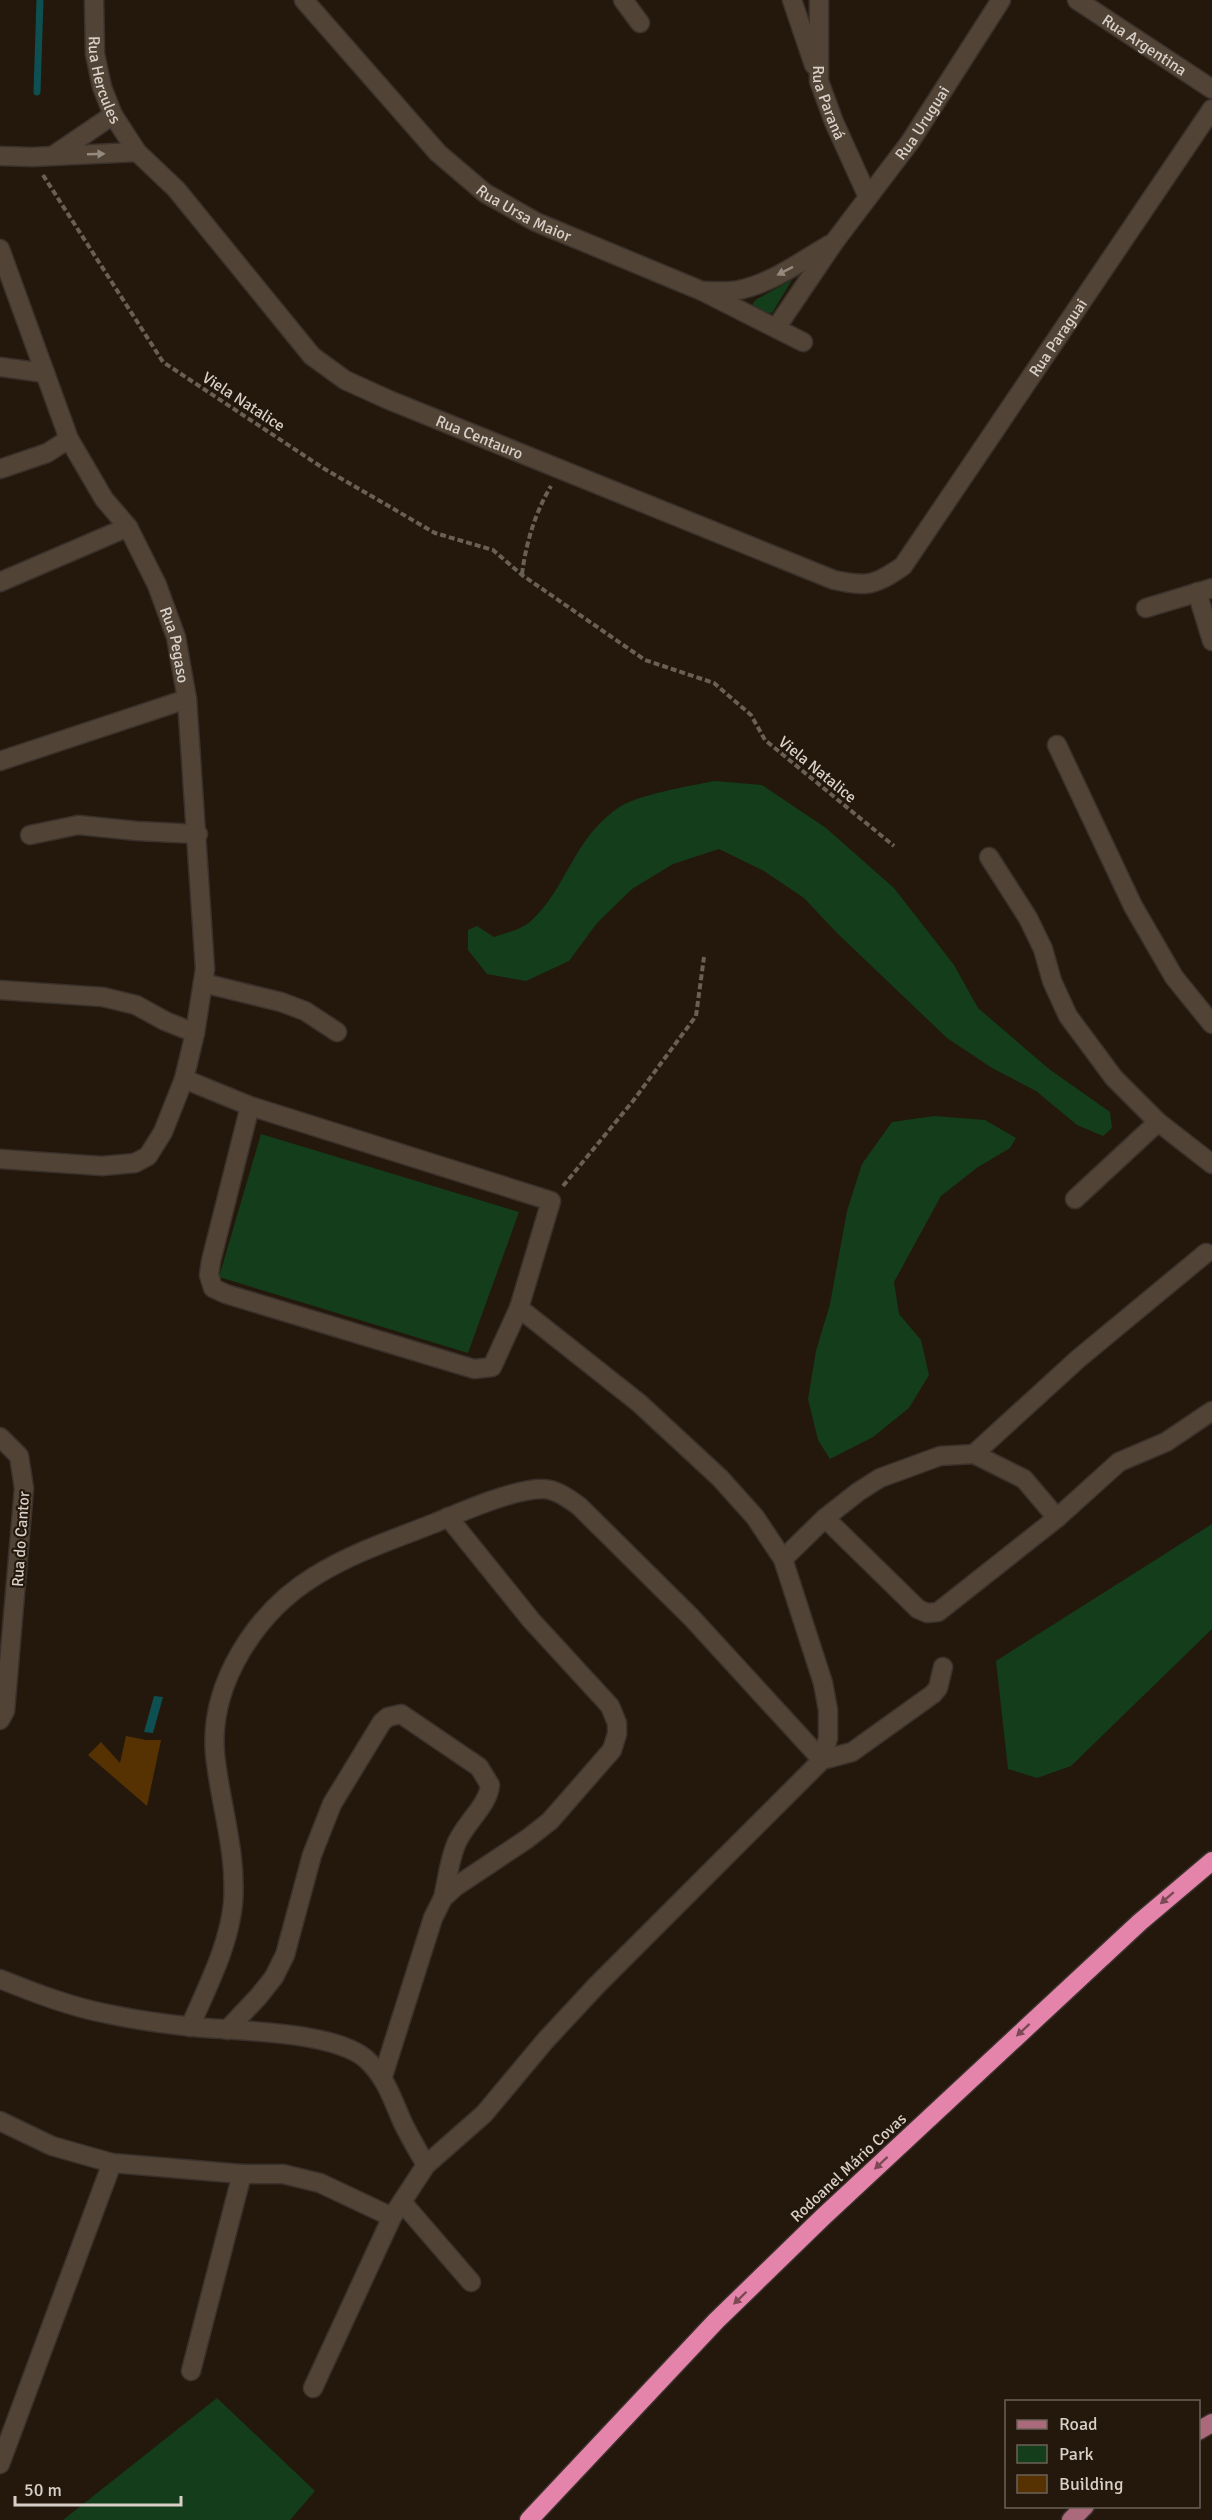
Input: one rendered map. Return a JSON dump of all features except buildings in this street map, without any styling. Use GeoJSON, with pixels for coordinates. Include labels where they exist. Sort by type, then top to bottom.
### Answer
{"type":"FeatureCollection","features":[{"type":"Feature","properties":{"kind":"highway","name":"Rodoanel Mário Covas"},"geometry":{"type":"LineString","coordinates":[[529,2520],[716,2321],[815,2224],[1140,1922],[1212,1861]]}},
{"type":"Feature","properties":{"kind":"main road"},"geometry":{"type":"LineString","coordinates":[[1071,2520],[1083,2508]]}},
{"type":"Feature","properties":{"kind":"street","name":"Rua Hercules"},"geometry":{"type":"LineString","coordinates":[[93,0],[94,54],[102,87],[113,115],[137,152]]}},
{"type":"Feature","properties":{"kind":"street","name":"Rua Ursa Maior"},"geometry":{"type":"LineString","coordinates":[[304,0],[438,153],[485,193],[536,222],[702,291],[803,342]]}},
{"type":"Feature","properties":{"kind":"street"},"geometry":{"type":"LineString","coordinates":[[623,0],[640,23]]}},
{"type":"Feature","properties":{"kind":"street"},"geometry":{"type":"LineString","coordinates":[[792,0],[819,81]]}},
{"type":"Feature","properties":{"kind":"street","name":"Rua Paraná"},"geometry":{"type":"LineString","coordinates":[[819,0],[819,81],[834,122],[868,197]]}},
{"type":"Feature","properties":{"kind":"street","name":"Rua Uruguai"},"geometry":{"type":"LineString","coordinates":[[776,328],[835,241],[910,142],[1001,0]]}},
{"type":"Feature","properties":{"kind":"street","name":"Rua Argentina"},"geometry":{"type":"LineString","coordinates":[[1077,0],[1212,89]]}},
{"type":"Feature","properties":{"kind":"street","name":"Rua Paraguai"},"geometry":{"type":"LineString","coordinates":[[903,566],[1212,109]]}},
{"type":"Feature","properties":{"kind":"street"},"geometry":{"type":"LineString","coordinates":[[54,155],[113,115]]}},
{"type":"Feature","properties":{"kind":"street"},"geometry":{"type":"LineString","coordinates":[[0,156],[32,157],[137,152]]}},
{"type":"Feature","properties":{"kind":"street","name":"Rua Centauro"},"geometry":{"type":"LineString","coordinates":[[137,152],[176,189],[312,356],[345,380],[834,580],[858,585],[879,582],[903,566]]}},
{"type":"Feature","properties":{"kind":"street","name":"Rua Uruguai"},"geometry":{"type":"LineString","coordinates":[[702,291],[736,291],[757,285],[835,241]]}},
{"type":"Feature","properties":{"kind":"street","name":"Rua Pegaso"},"geometry":{"type":"LineString","coordinates":[[0,249],[69,439],[104,499],[128,527],[157,585],[176,637],[187,699],[198,834],[205,969],[195,1033],[184,1079],[164,1132],[148,1156],[135,1163],[102,1166],[0,1159]]}},
{"type":"Feature","properties":{"kind":"street"},"geometry":{"type":"LineString","coordinates":[[0,367],[45,373]]}},
{"type":"Feature","properties":{"kind":"street"},"geometry":{"type":"LineString","coordinates":[[0,469],[47,453],[69,439]]}},
{"type":"Feature","properties":{"kind":"street"},"geometry":{"type":"LineString","coordinates":[[0,582],[128,527]]}},
{"type":"Feature","properties":{"kind":"street"},"geometry":{"type":"LineString","coordinates":[[1146,608],[1204,590],[1212,641]]}},
{"type":"Feature","properties":{"kind":"street"},"geometry":{"type":"LineString","coordinates":[[0,761],[187,699]]}},
{"type":"Feature","properties":{"kind":"street"},"geometry":{"type":"LineString","coordinates":[[1057,745],[1133,906],[1174,977],[1212,1024]]}},
{"type":"Feature","properties":{"kind":"street"},"geometry":{"type":"LineString","coordinates":[[30,835],[78,825],[198,834]]}},
{"type":"Feature","properties":{"kind":"street"},"geometry":{"type":"LineString","coordinates":[[989,857],[1028,918],[1043,949],[1052,981],[1068,1016],[1114,1078],[1158,1122],[1212,1164]]}},
{"type":"Feature","properties":{"kind":"street"},"geometry":{"type":"LineString","coordinates":[[203,983],[281,1002],[305,1011],[337,1032]]}},
{"type":"Feature","properties":{"kind":"street"},"geometry":{"type":"LineString","coordinates":[[0,990],[103,997],[135,1005],[165,1021],[195,1033]]}},
{"type":"Feature","properties":{"kind":"street"},"geometry":{"type":"LineString","coordinates":[[184,1079],[250,1106],[551,1201],[519,1308],[492,1367],[474,1369],[226,1294],[213,1288],[209,1275],[211,1261],[250,1106]]}},
{"type":"Feature","properties":{"kind":"street"},"geometry":{"type":"LineString","coordinates":[[1075,1199],[1158,1122]]}},
{"type":"Feature","properties":{"kind":"street"},"geometry":{"type":"LineString","coordinates":[[974,1454],[1078,1359],[1206,1253]]}},
{"type":"Feature","properties":{"kind":"street"},"geometry":{"type":"LineString","coordinates":[[313,2388],[397,2209],[426,2165],[484,2114],[545,2041],[597,1985],[822,1760],[828,1738],[828,1710],[823,1683],[783,1559],[755,1517],[720,1478],[639,1403],[519,1308]]}},
{"type":"Feature","properties":{"kind":"street"},"geometry":{"type":"LineString","coordinates":[[825,1518],[918,1610],[927,1613],[938,1612],[1057,1518],[1119,1461],[1166,1442],[1212,1411]]}},
{"type":"Feature","properties":{"kind":"street","name":"Rua do Cantor"},"geometry":{"type":"LineString","coordinates":[[0,1437],[19,1456],[24,1488],[5,1711],[0,1720]]}},
{"type":"Feature","properties":{"kind":"street"},"geometry":{"type":"LineString","coordinates":[[783,1559],[825,1518],[858,1492],[880,1478],[940,1456],[974,1454],[1024,1479],[1057,1518]]}},
{"type":"Feature","properties":{"kind":"street"},"geometry":{"type":"LineString","coordinates":[[190,2027],[220,1958],[232,1904],[233,1862],[215,1755],[214,1729],[221,1697],[233,1663],[281,1602],[314,1576],[356,1554],[448,1517],[520,1492],[544,1489],[562,1494],[579,1506],[691,1617],[822,1760]]}},
{"type":"Feature","properties":{"kind":"street"},"geometry":{"type":"LineString","coordinates":[[443,1898],[455,1887],[527,1839],[549,1821],[612,1750],[617,1734],[617,1723],[610,1706],[531,1620],[448,1517]]}},
{"type":"Feature","properties":{"kind":"street"},"geometry":{"type":"LineString","coordinates":[[822,1760],[852,1752],[933,1694],[938,1688],[943,1667]]}},
{"type":"Feature","properties":{"kind":"street"},"geometry":{"type":"LineString","coordinates":[[227,2030],[274,1977],[285,1955],[312,1855],[332,1804],[382,1722],[395,1714],[401,1714],[479,1767],[490,1785],[486,1798],[454,1847],[443,1898],[433,1918],[383,2076]]}},
{"type":"Feature","properties":{"kind":"street"},"geometry":{"type":"LineString","coordinates":[[0,1979],[45,1997],[108,2014],[190,2027],[272,2034],[338,2045],[364,2058],[383,2076],[403,2124],[426,2165]]}},
{"type":"Feature","properties":{"kind":"street"},"geometry":{"type":"LineString","coordinates":[[0,2121],[52,2146],[112,2163],[242,2174],[283,2174],[320,2183],[397,2209],[471,2282]]}},
{"type":"Feature","properties":{"kind":"street"},"geometry":{"type":"LineString","coordinates":[[0,2464],[112,2163]]}},
{"type":"Feature","properties":{"kind":"street"},"geometry":{"type":"LineString","coordinates":[[191,2371],[242,2174]]}},
{"type":"Feature","properties":{"kind":"path","name":"Viela Natalice"},"geometry":{"type":"LineString","coordinates":[[32,157],[164,362],[333,474],[435,533],[493,550],[522,575],[645,660],[714,683],[751,715],[765,740],[894,846]]}},
{"type":"Feature","properties":{"kind":"path"},"geometry":{"type":"LineString","coordinates":[[522,575],[525,550],[533,523],[542,501],[561,468]]}},
{"type":"Feature","properties":{"kind":"path"},"geometry":{"type":"LineString","coordinates":[[551,1201],[633,1101],[696,1016],[704,957]]}},
{"type":"Feature","properties":{"kind":"green space"},"geometry":{"type":"Polygon","coordinates":[[[792,280],[772,313],[757,312],[753,308],[753,303],[757,299],[792,280]]]}},
{"type":"Feature","properties":{"kind":"green space"},"geometry":{"type":"Polygon","coordinates":[[[714,781],[762,785],[826,828],[894,888],[954,965],[978,1008],[1049,1069],[1110,1112],[1112,1128],[1103,1136],[1077,1125],[1036,1091],[992,1068],[947,1038],[837,933],[804,898],[764,871],[719,849],[673,864],[632,889],[597,923],[569,961],[526,981],[487,974],[468,950],[468,930],[477,926],[494,937],[528,924],[544,908],[592,832],[621,806],[653,794],[714,781]]]}},
{"type":"Feature","properties":{"kind":"green space"},"geometry":{"type":"Polygon","coordinates":[[[934,1116],[985,1120],[1016,1138],[1010,1148],[978,1167],[941,1196],[894,1282],[899,1314],[921,1340],[929,1375],[909,1408],[873,1437],[830,1459],[818,1440],[808,1399],[816,1351],[830,1304],[847,1211],[862,1164],[892,1122],[934,1116]]]}},
{"type":"Feature","properties":{"kind":"green space"},"geometry":{"type":"Polygon","coordinates":[[[261,1134],[519,1212],[468,1353],[219,1277],[261,1134]]]}},
{"type":"Feature","properties":{"kind":"green space"},"geometry":{"type":"Polygon","coordinates":[[[1212,1524],[1212,1629],[1071,1766],[1037,1778],[1008,1769],[996,1661],[1212,1524]]]}},
{"type":"Feature","properties":{"kind":"green space"},"geometry":{"type":"Polygon","coordinates":[[[217,2398],[315,2491],[290,2520],[63,2520],[217,2398]]]}},
{"type":"Feature","properties":{"kind":"water"},"geometry":{"type":"Polygon","coordinates":[[[154,1696],[163,1697],[153,1733],[144,1732],[154,1696]]]}},
{"type":"Feature","properties":{"kind":"waterway"},"geometry":{"type":"LineString","coordinates":[[37,92],[40,0]]}}]}
